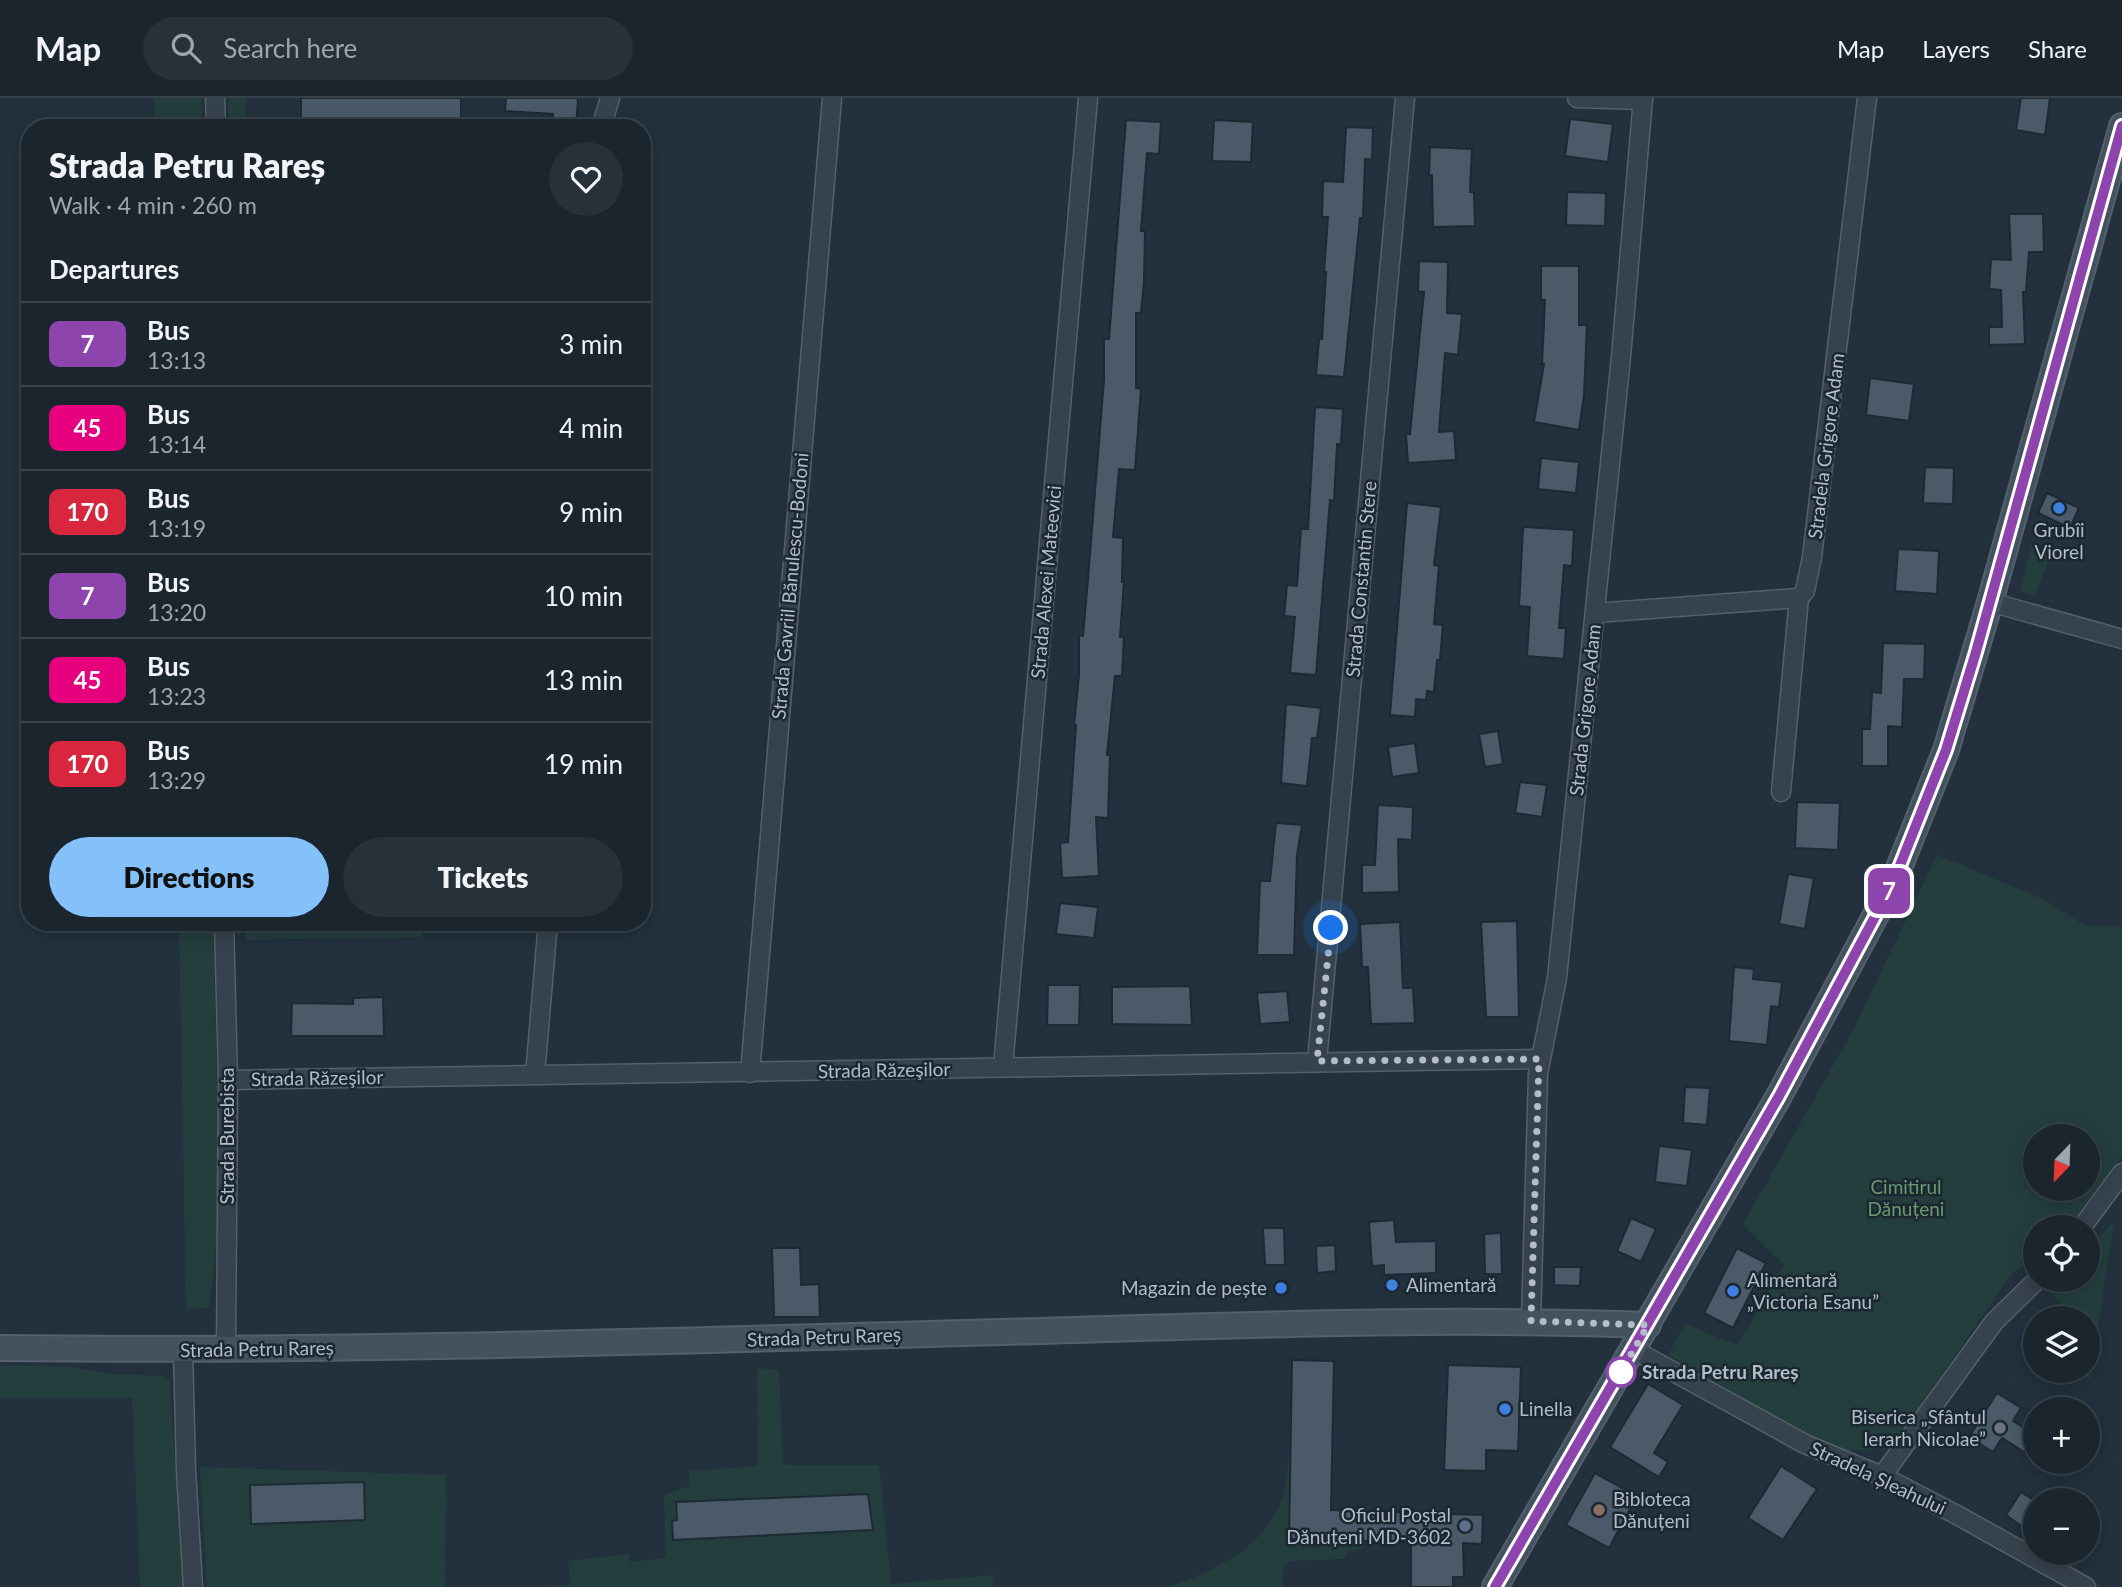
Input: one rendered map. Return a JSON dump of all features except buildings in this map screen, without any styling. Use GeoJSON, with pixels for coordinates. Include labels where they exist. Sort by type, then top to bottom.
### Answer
{"type":"FeatureCollection","features":[{"type":"Feature","properties":{"kind":"main road"},"geometry":{"type":"LineString","coordinates":[[1495,1587],[1779,1096],[1893,883],[1946,750],[1990,602],[2122,126]]}},
{"type":"Feature","properties":{"kind":"main road","name":"Strada Petru Rareș"},"geometry":{"type":"LineString","coordinates":[[0,1348],[226,1350],[1281,1324],[1531,1321],[1648,1325]]}},
{"type":"Feature","properties":{"kind":"street"},"geometry":{"type":"LineString","coordinates":[[215,98],[216,119]]}},
{"type":"Feature","properties":{"kind":"street"},"geometry":{"type":"LineString","coordinates":[[604,119],[610,98]]}},
{"type":"Feature","properties":{"kind":"street","name":"Strada Gavriil Bănulescu-Bodoni"},"geometry":{"type":"LineString","coordinates":[[750,1073],[832,98]]}},
{"type":"Feature","properties":{"kind":"street","name":"Strada Alexei Mateevici"},"geometry":{"type":"LineString","coordinates":[[1003,1067],[1088,98]]}},
{"type":"Feature","properties":{"kind":"street","name":"Strada Constantin Stere"},"geometry":{"type":"LineString","coordinates":[[1317,1061],[1405,98]]}},
{"type":"Feature","properties":{"kind":"street"},"geometry":{"type":"LineString","coordinates":[[1577,98],[1643,99]]}},
{"type":"Feature","properties":{"kind":"street","name":"Stradela Grigore Adam"},"geometry":{"type":"LineString","coordinates":[[1781,792],[1799,598],[1805,591],[1812,557],[1867,98]]}},
{"type":"Feature","properties":{"kind":"street","name":"Strada Grigore Adam"},"geometry":{"type":"LineString","coordinates":[[1531,1321],[1539,1059],[1557,978],[1622,357],[1643,99]]}},
{"type":"Feature","properties":{"kind":"street"},"geometry":{"type":"LineString","coordinates":[[1595,613],[1799,598]]}},
{"type":"Feature","properties":{"kind":"street"},"geometry":{"type":"LineString","coordinates":[[1990,602],[2122,639]]}},
{"type":"Feature","properties":{"kind":"street","name":"Strada Burebista"},"geometry":{"type":"LineString","coordinates":[[224,931],[228,1080],[226,1350]]}},
{"type":"Feature","properties":{"kind":"street"},"geometry":{"type":"LineString","coordinates":[[535,1075],[547,931]]}},
{"type":"Feature","properties":{"kind":"street","name":"Strada Răzeşilor"},"geometry":{"type":"LineString","coordinates":[[228,1080],[1539,1059]]}},
{"type":"Feature","properties":{"kind":"street"},"geometry":{"type":"LineString","coordinates":[[2091,1215],[2122,1173]]}},
{"type":"Feature","properties":{"kind":"street"},"geometry":{"type":"LineString","coordinates":[[1882,1476],[1994,1322],[2025,1292]]}},
{"type":"Feature","properties":{"kind":"street"},"geometry":{"type":"LineString","coordinates":[[183,1350],[193,1587]]}},
{"type":"Feature","properties":{"kind":"street","name":"Stradela Șleahului"},"geometry":{"type":"LineString","coordinates":[[1634,1350],[1805,1444],[1882,1476],[2086,1587]]}},
{"type":"Feature","properties":{"kind":"green space"},"geometry":{"type":"Polygon","coordinates":[[[154,98],[201,98],[202,119],[155,119],[154,98]]]}},
{"type":"Feature","properties":{"kind":"green space"},"geometry":{"type":"Polygon","coordinates":[[[228,98],[246,98],[246,119],[229,119],[228,98]]]}},
{"type":"Feature","properties":{"kind":"green space"},"geometry":{"type":"Polygon","coordinates":[[[2031,547],[2050,556],[2035,597],[2020,591],[2031,547]]]}},
{"type":"Feature","properties":{"kind":"green space","name":"Cimitirul Dănuțeni"},"geometry":{"type":"Polygon","coordinates":[[[1937,855],[2043,899],[2086,926],[2122,926],[2122,1156],[2100,1185],[2100,1124],[2023,1124],[2023,1201],[2088,1201],[2077,1215],[2023,1215],[2023,1267],[2014,1271],[1897,1438],[1879,1447],[1862,1450],[1845,1450],[1825,1445],[1668,1355],[1685,1324],[1737,1345],[1784,1265],[1743,1224],[1852,1032],[1937,855]]]}},
{"type":"Feature","properties":{"kind":"green space"},"geometry":{"type":"Polygon","coordinates":[[[179,931],[213,931],[220,1212],[209,1308],[186,1309],[179,931]]]}},
{"type":"Feature","properties":{"kind":"green space"},"geometry":{"type":"Polygon","coordinates":[[[246,931],[422,931],[422,937],[246,940],[246,931]]]}},
{"type":"Feature","properties":{"kind":"green space"},"geometry":{"type":"Polygon","coordinates":[[[2114,1221],[2100,1314],[2100,1306],[2062,1306],[2051,1292],[2100,1292],[2100,1237],[2114,1221]]]}},
{"type":"Feature","properties":{"kind":"green space"},"geometry":{"type":"Polygon","coordinates":[[[0,1367],[73,1367],[111,1374],[163,1376],[170,1382],[183,1587],[140,1587],[132,1398],[0,1398],[0,1367]]]}},
{"type":"Feature","properties":{"kind":"green space"},"geometry":{"type":"Polygon","coordinates":[[[757,1368],[779,1370],[783,1461],[786,1465],[879,1465],[891,1584],[993,1575],[993,1587],[536,1587],[571,1585],[568,1561],[629,1554],[630,1562],[666,1558],[664,1495],[689,1486],[690,1471],[758,1466],[757,1368]]]}},
{"type":"Feature","properties":{"kind":"green space"},"geometry":{"type":"Polygon","coordinates":[[[1291,1434],[1289,1538],[1365,1540],[1364,1548],[1347,1551],[1344,1559],[1289,1561],[1283,1568],[1282,1587],[1168,1587],[1220,1565],[1252,1542],[1265,1528],[1276,1512],[1283,1494],[1291,1434]]]}},
{"type":"Feature","properties":{"kind":"green space"},"geometry":{"type":"Polygon","coordinates":[[[200,1467],[446,1475],[445,1587],[207,1587],[200,1467]]]}},
{"type":"Feature","properties":{"kind":"bus line","name":"7"},"geometry":{"type":"LineString","coordinates":[[1495,1587],[1779,1096],[1893,883],[1946,750],[1976,652],[2122,126]]}},
{"type":"Feature","properties":{"kind":"place","name":"Grubîi Viorel"},"geometry":{"type":"Point","coordinates":[2059,508]}},
{"type":"Feature","properties":{"kind":"place","name":"Alimentară"},"geometry":{"type":"Point","coordinates":[1392,1285]}},
{"type":"Feature","properties":{"kind":"place","name":"Magazin de pește"},"geometry":{"type":"Point","coordinates":[1281,1288]}},
{"type":"Feature","properties":{"kind":"place","name":"Alimentară „Victoria Esanu”"},"geometry":{"type":"Point","coordinates":[1733,1291]}},
{"type":"Feature","properties":{"kind":"place","name":"Strada Petru Rareș"},"geometry":{"type":"Point","coordinates":[1621,1372]}},
{"type":"Feature","properties":{"kind":"place","name":"Linella"},"geometry":{"type":"Point","coordinates":[1505,1409]}},
{"type":"Feature","properties":{"kind":"place","name":"Biserica „Sfântul Ierarh Nicolae”"},"geometry":{"type":"Point","coordinates":[2000,1428]}},
{"type":"Feature","properties":{"kind":"place","name":"Bibloteca Dănuțeni"},"geometry":{"type":"Point","coordinates":[1599,1510]}},
{"type":"Feature","properties":{"kind":"place","name":"Oficiul Poștal Dănuțeni MD-3602"},"geometry":{"type":"Point","coordinates":[1465,1526]}},
{"type":"Feature","properties":{"kind":"route"},"geometry":{"type":"LineString","coordinates":[[1331,928],[1317,1061],[1539,1059],[1531,1321],[1648,1325],[1621,1372]]}}]}
